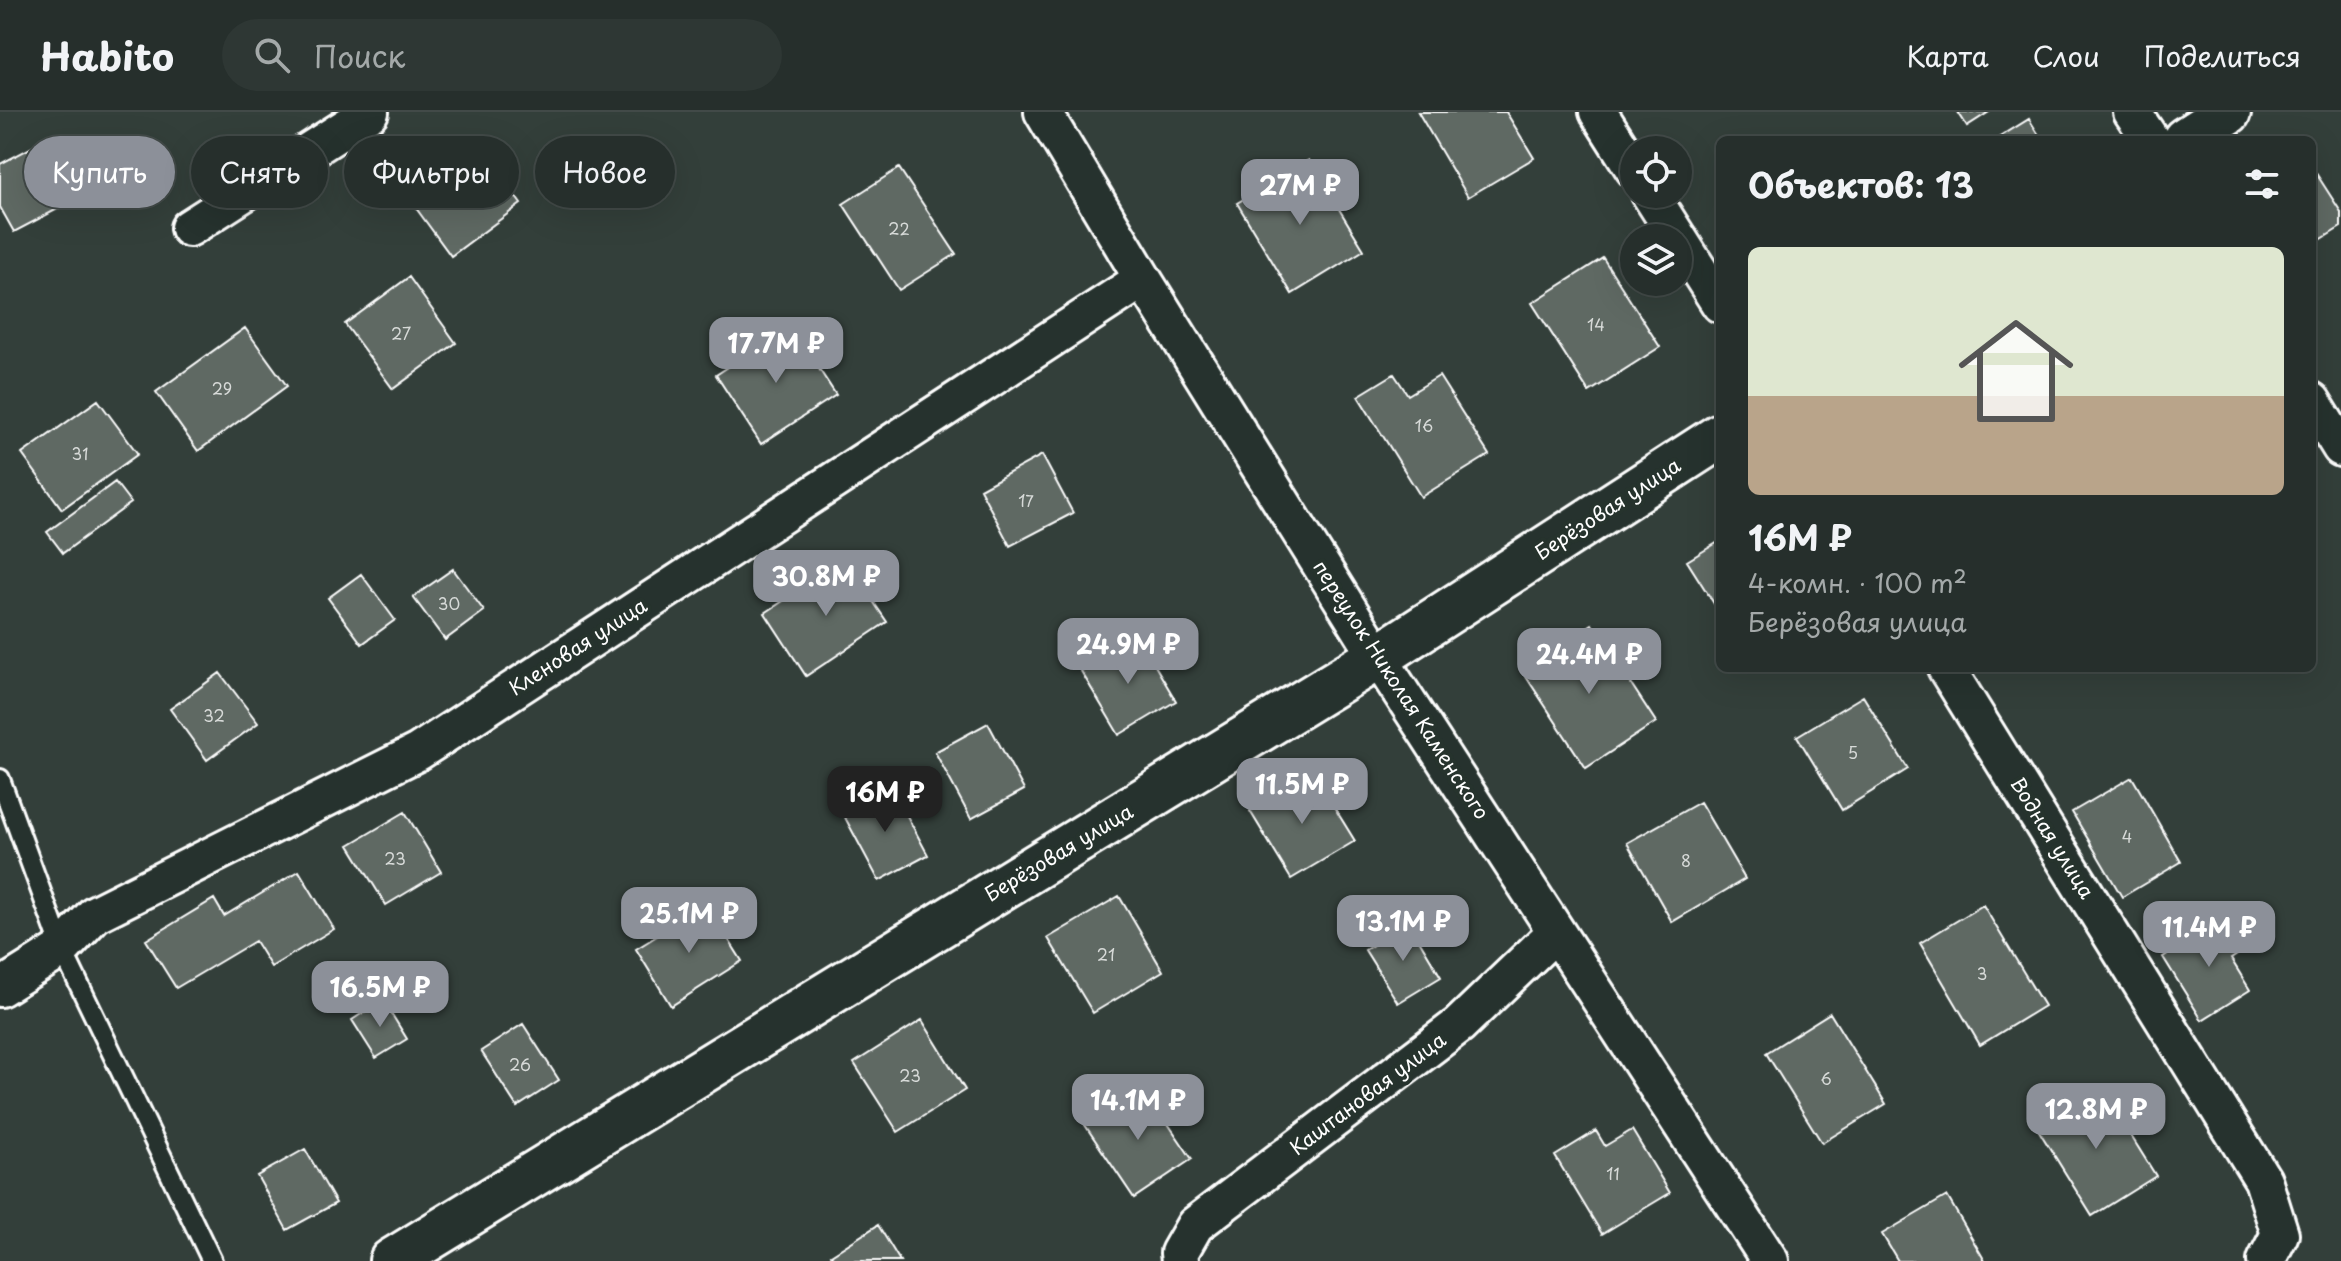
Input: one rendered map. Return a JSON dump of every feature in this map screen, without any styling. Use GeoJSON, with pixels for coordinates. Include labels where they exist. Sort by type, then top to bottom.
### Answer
{"type":"FeatureCollection","features":[{"type":"Feature","properties":{"kind":"main road"},"geometry":{"type":"LineString","coordinates":[[2191,136],[2228,112]]}},
{"type":"Feature","properties":{"kind":"main road","name":"Берёзовая улица"},"geometry":{"type":"LineString","coordinates":[[392,1261],[1378,657],[1716,439]]}},
{"type":"Feature","properties":{"kind":"street"},"geometry":{"type":"LineString","coordinates":[[189,228],[370,112]]}},
{"type":"Feature","properties":{"kind":"street","name":"переулок Николая Каменского"},"geometry":{"type":"LineString","coordinates":[[1043,112],[1378,657],[1770,1261]]}},
{"type":"Feature","properties":{"kind":"street"},"geometry":{"type":"LineString","coordinates":[[1598,112],[1620,147]]}},
{"type":"Feature","properties":{"kind":"street"},"geometry":{"type":"LineString","coordinates":[[2132,112],[2148,136]]}},
{"type":"Feature","properties":{"kind":"street"},"geometry":{"type":"LineString","coordinates":[[1692,260],[1716,298]]}},
{"type":"Feature","properties":{"kind":"street","name":"Кленовая улица"},"geometry":{"type":"LineString","coordinates":[[0,988],[62,949],[95,914],[418,752],[1143,279]]}},
{"type":"Feature","properties":{"kind":"street"},"geometry":{"type":"LineString","coordinates":[[2316,407],[2341,448]]}},
{"type":"Feature","properties":{"kind":"street","name":"Водная улица"},"geometry":{"type":"LineString","coordinates":[[1948,672],[2263,1180],[2280,1234],[2266,1261]]}},
{"type":"Feature","properties":{"kind":"street","name":"Каштановая улица"},"geometry":{"type":"LineString","coordinates":[[1180,1257],[1195,1225],[1459,1025],[1556,932]]}},
{"type":"Feature","properties":{"kind":"lane"},"geometry":{"type":"LineString","coordinates":[[0,779],[62,949],[212,1261]]}},
{"type":"Feature","properties":{"kind":"building"},"geometry":{"type":"Polygon","coordinates":[[[1418,112],[1506,112],[1534,158],[1468,197],[1418,112]]]}},
{"type":"Feature","properties":{"kind":"building"},"geometry":{"type":"Polygon","coordinates":[[[1958,112],[1989,112],[1967,126],[1958,112]]]}},
{"type":"Feature","properties":{"kind":"building"},"geometry":{"type":"Polygon","coordinates":[[[2029,119],[2040,136],[2001,136],[2029,119]]]}},
{"type":"Feature","properties":{"kind":"building"},"geometry":{"type":"Polygon","coordinates":[[[24,151],[24,208],[60,208],[14,232],[0,207],[0,164],[24,151]]]}},
{"type":"Feature","properties":{"kind":"building"},"geometry":{"type":"Polygon","coordinates":[[[1309,160],[1364,250],[1292,294],[1237,203],[1309,160]]]}},
{"type":"Feature","properties":{"kind":"building"},"geometry":{"type":"Polygon","coordinates":[[[899,168],[956,254],[899,290],[843,204],[899,168]]]}},
{"type":"Feature","properties":{"kind":"building"},"geometry":{"type":"Polygon","coordinates":[[[2316,173],[2341,212],[2341,227],[2316,243],[2316,173]]]}},
{"type":"Feature","properties":{"kind":"building"},"geometry":{"type":"Polygon","coordinates":[[[416,208],[516,208],[451,256],[416,208]]]}},
{"type":"Feature","properties":{"kind":"building"},"geometry":{"type":"Polygon","coordinates":[[[1603,258],[1620,285],[1620,296],[1627,296],[1660,347],[1589,392],[1532,303],[1603,258]]]}},
{"type":"Feature","properties":{"kind":"building"},"geometry":{"type":"Polygon","coordinates":[[[409,277],[456,343],[393,389],[345,324],[409,277]]]}},
{"type":"Feature","properties":{"kind":"building"},"geometry":{"type":"Polygon","coordinates":[[[791,326],[836,395],[761,444],[716,375],[791,326]]]}},
{"type":"Feature","properties":{"kind":"building"},"geometry":{"type":"Polygon","coordinates":[[[245,328],[287,386],[198,451],[156,392],[245,328]]]}},
{"type":"Feature","properties":{"kind":"building"},"geometry":{"type":"Polygon","coordinates":[[[1394,374],[1408,395],[1439,376],[1489,455],[1421,497],[1358,396],[1394,374]]]}},
{"type":"Feature","properties":{"kind":"building"},"geometry":{"type":"Polygon","coordinates":[[[98,400],[138,454],[62,509],[22,454],[98,400]]]}},
{"type":"Feature","properties":{"kind":"building"},"geometry":{"type":"Polygon","coordinates":[[[1042,455],[1073,513],[1010,546],[980,489],[1042,455]]]}},
{"type":"Feature","properties":{"kind":"building"},"geometry":{"type":"Polygon","coordinates":[[[115,482],[131,503],[63,553],[47,532],[115,482]]]}},
{"type":"Feature","properties":{"kind":"building"},"geometry":{"type":"Polygon","coordinates":[[[1716,543],[1716,607],[1687,561],[1716,543]]]}},
{"type":"Feature","properties":{"kind":"building"},"geometry":{"type":"Polygon","coordinates":[[[845,560],[887,622],[806,676],[765,613],[845,560]]]}},
{"type":"Feature","properties":{"kind":"building"},"geometry":{"type":"Polygon","coordinates":[[[453,569],[484,611],[445,640],[413,597],[453,569]]]}},
{"type":"Feature","properties":{"kind":"building"},"geometry":{"type":"Polygon","coordinates":[[[361,574],[395,620],[362,644],[328,598],[361,574]]]}},
{"type":"Feature","properties":{"kind":"building"},"geometry":{"type":"Polygon","coordinates":[[[1592,624],[1656,722],[1586,768],[1521,669],[1592,624]]]}},
{"type":"Feature","properties":{"kind":"building"},"geometry":{"type":"Polygon","coordinates":[[[1138,637],[1176,701],[1119,735],[1081,671],[1138,637]]]}},
{"type":"Feature","properties":{"kind":"building"},"geometry":{"type":"Polygon","coordinates":[[[220,673],[258,723],[207,760],[170,709],[220,673]]]}},
{"type":"Feature","properties":{"kind":"building"},"geometry":{"type":"Polygon","coordinates":[[[1863,696],[1908,769],[1842,810],[1797,736],[1863,696]]]}},
{"type":"Feature","properties":{"kind":"building"},"geometry":{"type":"Polygon","coordinates":[[[988,723],[1024,790],[971,819],[935,752],[988,723]]]}},
{"type":"Feature","properties":{"kind":"building"},"geometry":{"type":"Polygon","coordinates":[[[1313,773],[1355,841],[1291,879],[1250,811],[1313,773]]]}},
{"type":"Feature","properties":{"kind":"building"},"geometry":{"type":"Polygon","coordinates":[[[2132,777],[2181,862],[2122,897],[2072,812],[2132,777]]]}},
{"type":"Feature","properties":{"kind":"building"},"geometry":{"type":"Polygon","coordinates":[[[891,786],[928,855],[879,881],[842,812],[891,786]]]}},
{"type":"Feature","properties":{"kind":"building"},"geometry":{"type":"Polygon","coordinates":[[[1700,802],[1745,879],[1672,922],[1627,843],[1700,802]]]}},
{"type":"Feature","properties":{"kind":"building"},"geometry":{"type":"Polygon","coordinates":[[[405,812],[441,872],[386,905],[349,845],[405,812]]]}},
{"type":"Feature","properties":{"kind":"building"},"geometry":{"type":"Polygon","coordinates":[[[299,871],[334,929],[271,967],[255,941],[176,988],[146,940],[214,899],[224,916],[299,871]]]}},
{"type":"Feature","properties":{"kind":"building"},"geometry":{"type":"Polygon","coordinates":[[[1119,896],[1163,971],[1093,1013],[1048,938],[1119,896]]]}},
{"type":"Feature","properties":{"kind":"building"},"geometry":{"type":"Polygon","coordinates":[[[707,905],[742,961],[671,1006],[636,949],[707,905]]]}},
{"type":"Feature","properties":{"kind":"building"},"geometry":{"type":"Polygon","coordinates":[[[1983,905],[2044,1006],[1980,1045],[1920,943],[1983,905]]]}},
{"type":"Feature","properties":{"kind":"building"},"geometry":{"type":"Polygon","coordinates":[[[2223,919],[2243,951],[2231,959],[2250,990],[2202,1020],[2163,957],[2223,919]]]}},
{"type":"Feature","properties":{"kind":"building"},"geometry":{"type":"Polygon","coordinates":[[[1409,923],[1441,977],[1398,1003],[1365,950],[1409,923]]]}},
{"type":"Feature","properties":{"kind":"building"},"geometry":{"type":"Polygon","coordinates":[[[383,1000],[407,1039],[376,1058],[352,1020],[383,1000]]]}},
{"type":"Feature","properties":{"kind":"building"},"geometry":{"type":"Polygon","coordinates":[[[1830,1013],[1886,1104],[1822,1143],[1766,1053],[1830,1013]]]}},
{"type":"Feature","properties":{"kind":"building"},"geometry":{"type":"Polygon","coordinates":[[[922,1020],[965,1090],[898,1132],[854,1063],[922,1020]]]}},
{"type":"Feature","properties":{"kind":"building"},"geometry":{"type":"Polygon","coordinates":[[[523,1024],[559,1080],[517,1107],[481,1051],[523,1024]]]}},
{"type":"Feature","properties":{"kind":"building"},"geometry":{"type":"Polygon","coordinates":[[[2100,1086],[2156,1176],[2092,1216],[2036,1126],[2100,1086]]]}},
{"type":"Feature","properties":{"kind":"building"},"geometry":{"type":"Polygon","coordinates":[[[1143,1087],[1192,1159],[1134,1198],[1085,1125],[1143,1087]]]}},
{"type":"Feature","properties":{"kind":"building"},"geometry":{"type":"Polygon","coordinates":[[[1632,1130],[1670,1193],[1602,1234],[1555,1156],[1596,1131],[1605,1146],[1632,1130]]]}},
{"type":"Feature","properties":{"kind":"building"},"geometry":{"type":"Polygon","coordinates":[[[305,1149],[336,1203],[287,1230],[257,1176],[305,1149]]]}},
{"type":"Feature","properties":{"kind":"building"},"geometry":{"type":"Polygon","coordinates":[[[1947,1196],[1985,1261],[1898,1261],[1882,1234],[1947,1196]]]}},
{"type":"Feature","properties":{"kind":"building"},"geometry":{"type":"Polygon","coordinates":[[[878,1225],[900,1261],[835,1261],[831,1255],[878,1225]]]}}]}
